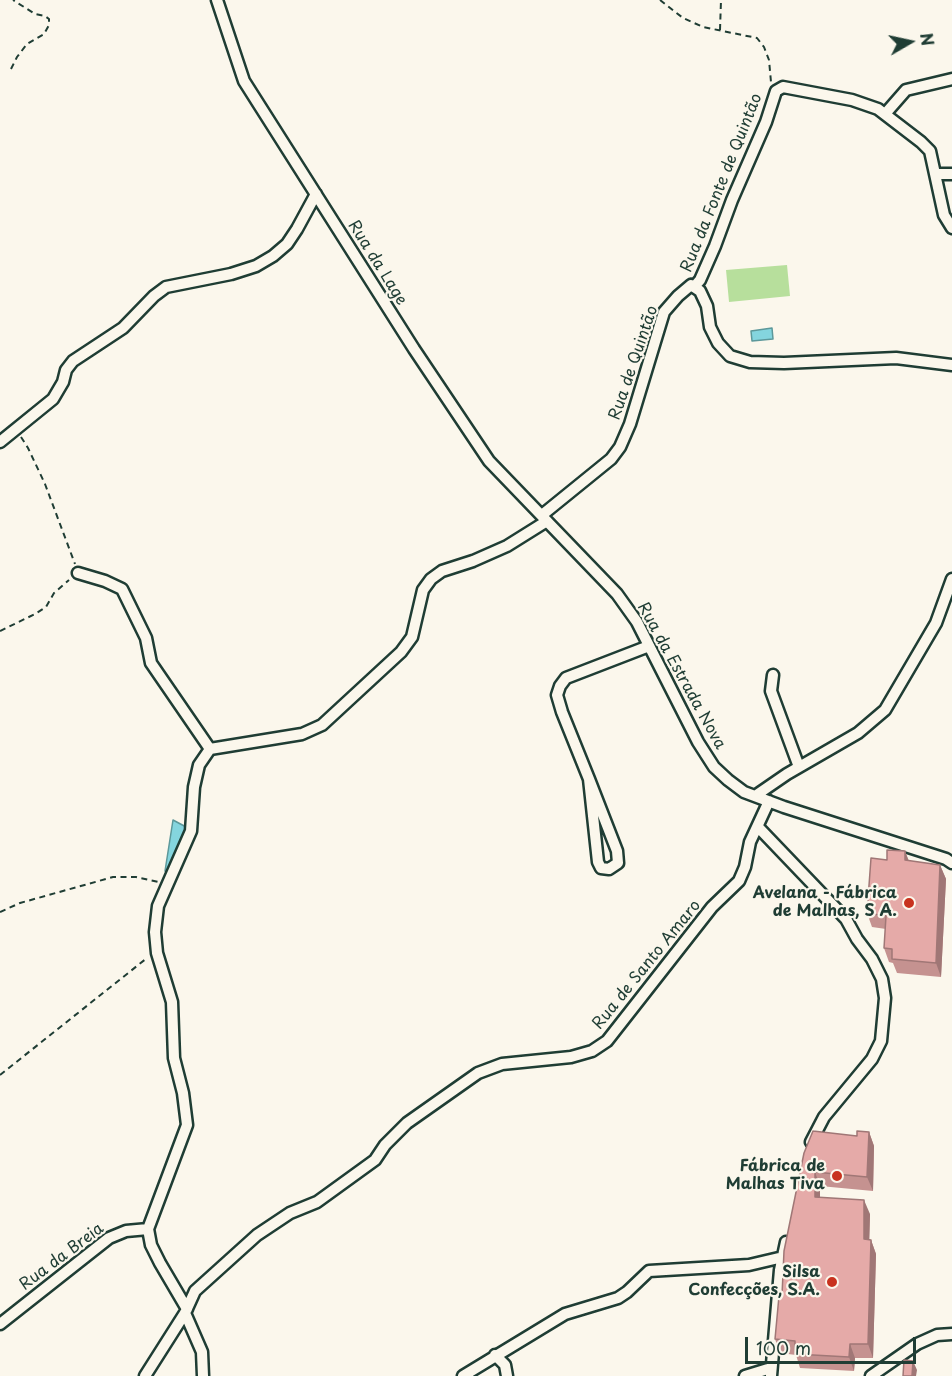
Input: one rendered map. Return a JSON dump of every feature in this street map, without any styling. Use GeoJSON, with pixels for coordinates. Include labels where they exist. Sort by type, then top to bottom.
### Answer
{"type":"FeatureCollection","features":[{"type":"Feature","properties":{"kind":"street","name":"Rua da Lage"},"geometry":{"type":"LineString","coordinates":[[217,0],[244,81],[468,431],[489,461],[545,518]]}},
{"type":"Feature","properties":{"kind":"street"},"geometry":{"type":"LineString","coordinates":[[885,114],[906,90],[952,79]]}},
{"type":"Feature","properties":{"kind":"street","name":"Rua da Fonte de Quintão"},"geometry":{"type":"LineString","coordinates":[[694,287],[700,280],[715,246],[766,122],[776,91],[783,87],[823,93],[878,109],[921,142],[930,152],[944,215],[952,228]]}},
{"type":"Feature","properties":{"kind":"street"},"geometry":{"type":"LineString","coordinates":[[936,174],[952,174]]}},
{"type":"Feature","properties":{"kind":"street"},"geometry":{"type":"LineString","coordinates":[[0,442],[53,399],[63,382],[66,370],[73,361],[123,328],[166,287],[231,274],[256,266],[273,256],[287,244],[316,194]]}},
{"type":"Feature","properties":{"kind":"street","name":"Rua de Quintão"},"geometry":{"type":"LineString","coordinates":[[210,749],[302,734],[322,725],[402,652],[412,637],[423,590],[431,579],[442,571],[507,546],[545,518],[610,459],[620,447],[630,424],[664,312],[691,285],[694,287]]}},
{"type":"Feature","properties":{"kind":"street"},"geometry":{"type":"LineString","coordinates":[[694,287],[700,291],[707,306],[710,327],[718,343],[730,356],[750,362],[784,363],[896,358],[952,365]]}},
{"type":"Feature","properties":{"kind":"street","name":"Rua da Estrada Nova"},"geometry":{"type":"LineString","coordinates":[[545,518],[616,594],[637,622],[698,742],[714,767],[744,792],[950,860]]}},
{"type":"Feature","properties":{"kind":"street"},"geometry":{"type":"LineString","coordinates":[[78,573],[122,589],[146,638],[152,663],[210,749],[199,765],[194,787],[191,831],[158,906],[155,932],[157,953],[172,1002],[174,1058],[183,1093],[187,1125],[148,1229],[151,1245],[186,1311],[202,1352],[203,1376]]}},
{"type":"Feature","properties":{"kind":"street"},"geometry":{"type":"LineString","coordinates":[[755,796],[858,732],[885,710],[936,623],[952,579]]}},
{"type":"Feature","properties":{"kind":"street"},"geometry":{"type":"LineString","coordinates":[[589,779],[598,861],[601,868],[609,869],[618,863],[617,851],[557,695],[566,678],[649,646]]}},
{"type":"Feature","properties":{"kind":"street"},"geometry":{"type":"LineString","coordinates":[[773,675],[771,691],[800,767]]}},
{"type":"Feature","properties":{"kind":"street","name":"Rua de Santo Amaro"},"geometry":{"type":"LineString","coordinates":[[145,1376],[186,1311],[195,1291],[257,1235],[290,1213],[317,1202],[375,1160],[385,1145],[407,1123],[478,1073],[502,1064],[571,1057],[592,1051],[607,1041],[712,907],[739,881],[745,867],[750,842],[769,801]]}},
{"type":"Feature","properties":{"kind":"street"},"geometry":{"type":"LineString","coordinates":[[758,827],[846,919],[882,979],[885,998],[881,1041],[872,1059],[824,1116],[806,1155]]}},
{"type":"Feature","properties":{"kind":"street","name":"Rua da Breia"},"geometry":{"type":"LineString","coordinates":[[0,1323],[109,1238],[126,1231],[148,1229]]}},
{"type":"Feature","properties":{"kind":"street"},"geometry":{"type":"LineString","coordinates":[[745,1376],[771,1372],[779,1280],[788,1234]]}},
{"type":"Feature","properties":{"kind":"street"},"geometry":{"type":"LineString","coordinates":[[463,1376],[564,1314],[618,1298],[649,1271],[749,1264],[783,1257]]}},
{"type":"Feature","properties":{"kind":"street"},"geometry":{"type":"LineString","coordinates":[[871,1376],[917,1344],[937,1335],[952,1334]]}},
{"type":"Feature","properties":{"kind":"street"},"geometry":{"type":"LineString","coordinates":[[495,1355],[505,1365],[507,1376]]}},
{"type":"Feature","properties":{"kind":"path"},"geometry":{"type":"LineString","coordinates":[[11,69],[27,44],[44,34],[49,26],[49,19],[34,14],[13,0]]}},
{"type":"Feature","properties":{"kind":"path"},"geometry":{"type":"LineString","coordinates":[[660,0],[683,18],[703,27],[757,38],[764,47],[769,60],[771,82],[776,91]]}},
{"type":"Feature","properties":{"kind":"path"},"geometry":{"type":"LineString","coordinates":[[720,30],[721,0]]}},
{"type":"Feature","properties":{"kind":"path"},"geometry":{"type":"LineString","coordinates":[[0,631],[46,607],[54,593],[78,573],[45,484],[28,448],[16,430]]}},
{"type":"Feature","properties":{"kind":"path"},"geometry":{"type":"LineString","coordinates":[[0,912],[20,903],[113,877],[136,876],[167,885]]}},
{"type":"Feature","properties":{"kind":"path"},"geometry":{"type":"LineString","coordinates":[[0,1075],[157,953]]}},
{"type":"Feature","properties":{"kind":"green space"},"geometry":{"type":"Polygon","coordinates":[[[787,265],[790,296],[729,302],[726,270],[787,265]]]}},
{"type":"Feature","properties":{"kind":"water"},"geometry":{"type":"Polygon","coordinates":[[[772,328],[773,339],[752,341],[751,331],[772,328]]]}},
{"type":"Feature","properties":{"kind":"water"},"geometry":{"type":"Polygon","coordinates":[[[173,820],[188,828],[169,873],[165,871],[173,820]]]}},
{"type":"Feature","properties":{"kind":"building","name":"Avelana - Fábrica de Malhas, S A."},"geometry":{"type":"Polygon","coordinates":[[[887,850],[905,851],[905,860],[940,865],[936,963],[892,959],[892,949],[884,948],[886,916],[867,913],[871,858],[887,860],[887,850]]]}},
{"type":"Feature","properties":{"kind":"building","name":"Silsa Confecções, S.A."},"geometry":{"type":"Polygon","coordinates":[[[813,1131],[857,1136],[857,1131],[869,1132],[867,1177],[815,1172],[815,1197],[864,1200],[864,1239],[871,1240],[868,1344],[850,1344],[849,1357],[795,1354],[795,1341],[775,1339],[779,1296],[782,1295],[784,1251],[804,1153],[813,1131]]]}},
{"type":"Feature","properties":{"kind":"building"},"geometry":{"type":"Polygon","coordinates":[[[904,1360],[913,1361],[912,1376],[903,1376],[904,1360]]]}},
{"type":"Feature","properties":{"kind":"place","name":"Avelana - Fábrica de Malhas, S A."},"geometry":{"type":"Point","coordinates":[909,903]}},
{"type":"Feature","properties":{"kind":"place","name":"Fábrica de Malhas Tiva"},"geometry":{"type":"Point","coordinates":[837,1176]}},
{"type":"Feature","properties":{"kind":"place","name":"Silsa Confecções, S.A."},"geometry":{"type":"Point","coordinates":[832,1282]}}]}
